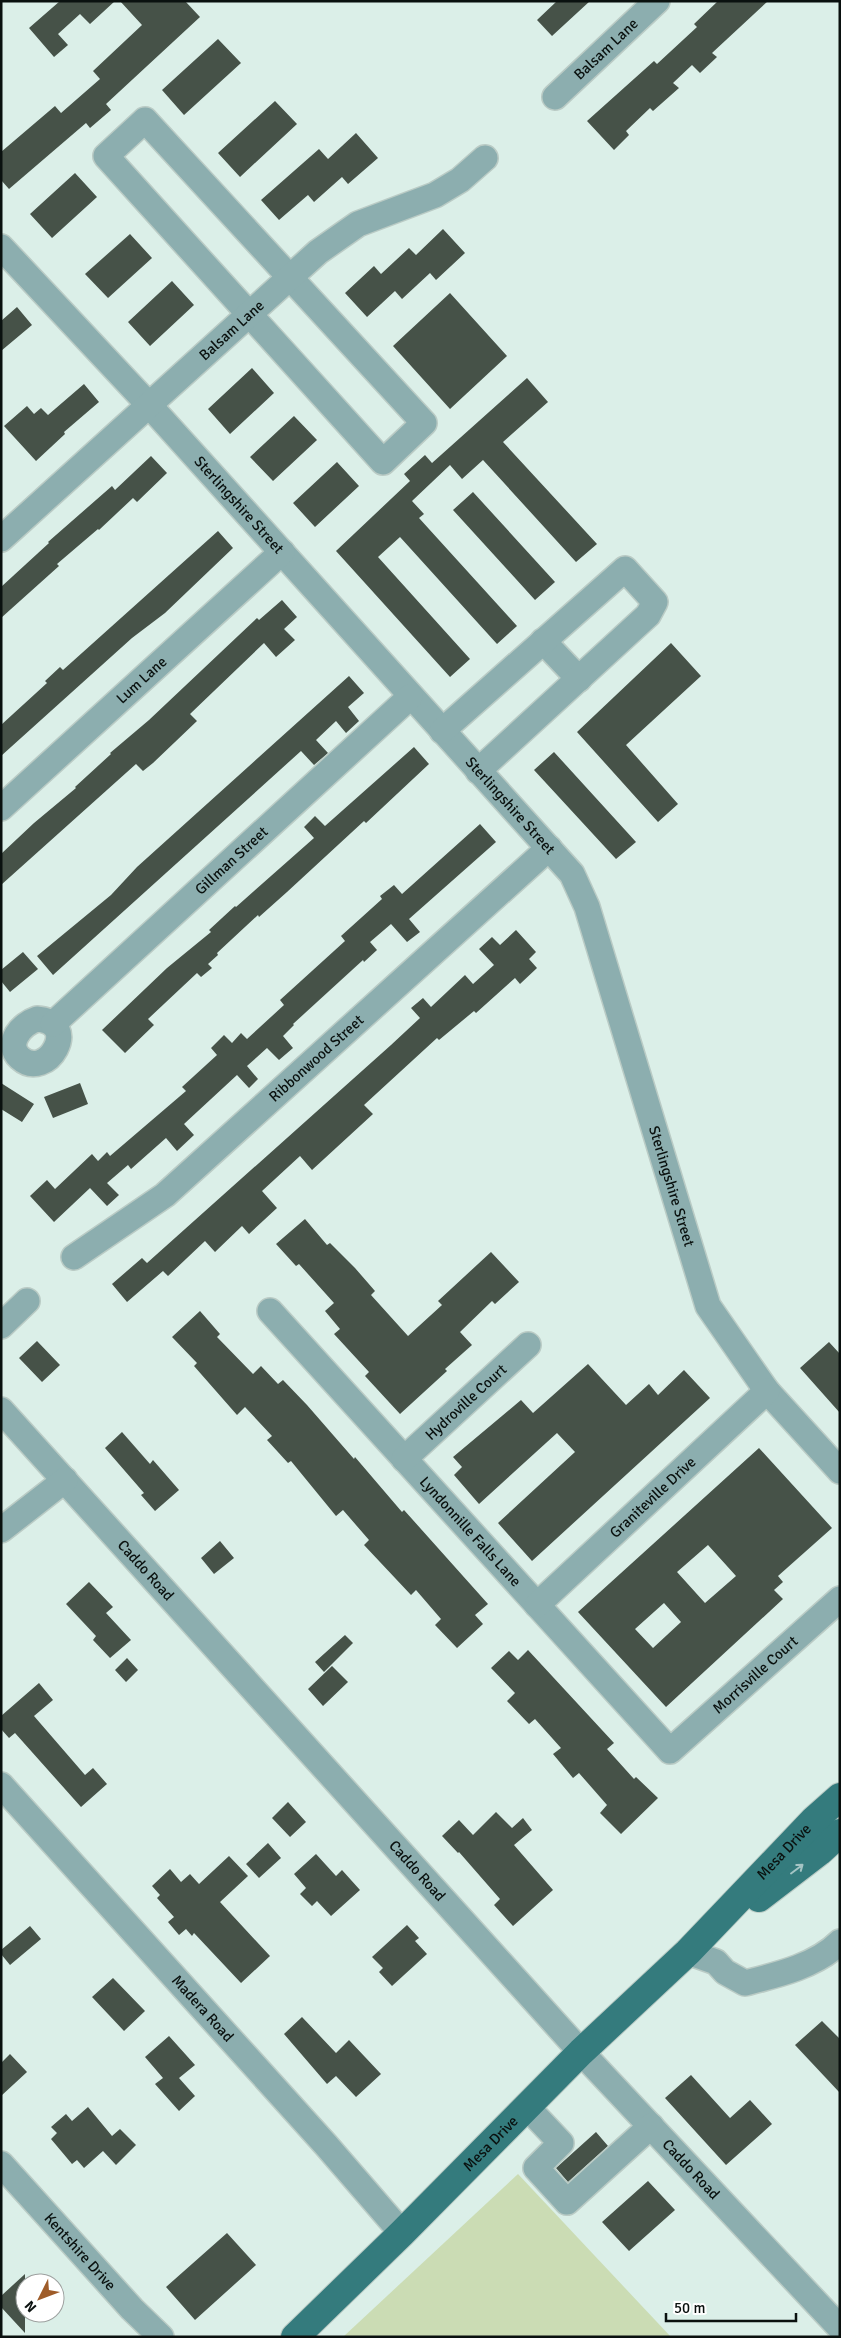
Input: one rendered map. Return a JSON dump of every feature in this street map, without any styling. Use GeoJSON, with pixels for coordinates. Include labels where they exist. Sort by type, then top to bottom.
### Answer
{"type":"FeatureCollection","features":[{"type":"Feature","properties":{"kind":"main road","name":"Mesa Drive"},"geometry":{"type":"LineString","coordinates":[[295,2337],[581,2052],[688,1952],[814,1820],[840,1797]]}},
{"type":"Feature","properties":{"kind":"main road","name":"Mesa Drive"},"geometry":{"type":"LineString","coordinates":[[688,1952],[819,1852],[840,1833]]}},
{"type":"Feature","properties":{"kind":"street","name":"Balsam Lane"},"geometry":{"type":"LineString","coordinates":[[555,97],[657,1]]}},
{"type":"Feature","properties":{"kind":"street"},"geometry":{"type":"LineString","coordinates":[[145,120],[424,423],[383,462],[248,315],[106,156],[145,120]]}},
{"type":"Feature","properties":{"kind":"street","name":"Balsam Lane"},"geometry":{"type":"LineString","coordinates":[[1,538],[318,252],[358,224],[435,195],[460,180],[485,158]]}},
{"type":"Feature","properties":{"kind":"street","name":"Sterlingshire Street"},"geometry":{"type":"LineString","coordinates":[[4,256],[149,405],[410,697],[572,874],[587,908],[708,1306],[768,1391],[838,1466]]}},
{"type":"Feature","properties":{"kind":"street","name":"Lum Lane"},"geometry":{"type":"LineString","coordinates":[[1,808],[282,552]]}},
{"type":"Feature","properties":{"kind":"street"},"geometry":{"type":"LineString","coordinates":[[442,731],[625,569],[655,602],[648,615],[478,771]]}},
{"type":"Feature","properties":{"kind":"street"},"geometry":{"type":"LineString","coordinates":[[543,641],[579,679]]}},
{"type":"Feature","properties":{"kind":"street","name":"Gillman Street"},"geometry":{"type":"LineString","coordinates":[[53,1024],[410,697]]}},
{"type":"Feature","properties":{"kind":"street","name":"Ribbonwood Street"},"geometry":{"type":"LineString","coordinates":[[74,1258],[165,1195],[549,848]]}},
{"type":"Feature","properties":{"kind":"street"},"geometry":{"type":"LineString","coordinates":[[1,1326],[27,1301]]}},
{"type":"Feature","properties":{"kind":"street","name":"Lyndonnille Falls Lane"},"geometry":{"type":"LineString","coordinates":[[270,1311],[670,1751]]}},
{"type":"Feature","properties":{"kind":"street","name":"Hydroville Court"},"geometry":{"type":"LineString","coordinates":[[404,1459],[528,1345]]}},
{"type":"Feature","properties":{"kind":"street","name":"Graniteville Drive"},"geometry":{"type":"LineString","coordinates":[[537,1605],[768,1391]]}},
{"type":"Feature","properties":{"kind":"street","name":"Caddo Road"},"geometry":{"type":"LineString","coordinates":[[1,1410],[581,2052],[840,2328]]}},
{"type":"Feature","properties":{"kind":"street"},"geometry":{"type":"LineString","coordinates":[[1,1530],[65,1480]]}},
{"type":"Feature","properties":{"kind":"street","name":"Morrisville Court"},"geometry":{"type":"LineString","coordinates":[[670,1751],[840,1599]]}},
{"type":"Feature","properties":{"kind":"street","name":"Madera Road"},"geometry":{"type":"LineString","coordinates":[[1,1785],[326,2145],[402,2232]]}},
{"type":"Feature","properties":{"kind":"street"},"geometry":{"type":"LineString","coordinates":[[688,1952],[716,1962],[725,1972],[745,1983],[786,1972],[832,1950],[840,1942]]}},
{"type":"Feature","properties":{"kind":"street"},"geometry":{"type":"LineString","coordinates":[[527,2107],[561,2144],[536,2168],[567,2202],[651,2126]]}},
{"type":"Feature","properties":{"kind":"street","name":"Kentshire Drive"},"geometry":{"type":"LineString","coordinates":[[1,2164],[149,2332]]}},
{"type":"Feature","properties":{"kind":"green space"},"geometry":{"type":"Polygon","coordinates":[[[518,2174],[671,2337],[343,2337],[518,2174]]]}},
{"type":"Feature","properties":{"kind":"building"},"geometry":{"type":"Polygon","coordinates":[[[60,1],[115,1],[90,24],[80,14],[58,34],[68,45],[54,57],[29,28],[60,1]]]}},
{"type":"Feature","properties":{"kind":"building"},"geometry":{"type":"Polygon","coordinates":[[[120,1],[185,1],[200,17],[106,104],[111,110],[90,128],[86,123],[9,189],[1,180],[1,152],[55,106],[61,113],[100,79],[93,71],[142,25],[120,1]]]}},
{"type":"Feature","properties":{"kind":"building"},"geometry":{"type":"Polygon","coordinates":[[[557,1],[590,1],[552,36],[537,20],[557,1]]]}},
{"type":"Feature","properties":{"kind":"building"},"geometry":{"type":"Polygon","coordinates":[[[718,1],[768,1],[712,53],[717,57],[700,73],[692,65],[673,83],[679,88],[653,111],[650,108],[626,131],[629,135],[614,150],[587,121],[654,61],[657,64],[697,27],[694,24],[718,1]]]}},
{"type":"Feature","properties":{"kind":"building"},"geometry":{"type":"Polygon","coordinates":[[[218,39],[241,63],[184,115],[162,90],[218,39]]]}},
{"type":"Feature","properties":{"kind":"building"},"geometry":{"type":"Polygon","coordinates":[[[275,101],[297,124],[240,177],[218,153],[275,101]]]}},
{"type":"Feature","properties":{"kind":"building"},"geometry":{"type":"Polygon","coordinates":[[[356,133],[378,158],[348,184],[342,177],[314,202],[308,195],[279,220],[261,200],[319,149],[328,159],[356,133]]]}},
{"type":"Feature","properties":{"kind":"building"},"geometry":{"type":"Polygon","coordinates":[[[75,173],[97,197],[52,238],[30,214],[75,173]]]}},
{"type":"Feature","properties":{"kind":"building"},"geometry":{"type":"Polygon","coordinates":[[[443,229],[465,253],[436,280],[430,273],[402,299],[395,291],[367,317],[345,293],[374,266],[381,274],[409,248],[416,255],[443,229]]]}},
{"type":"Feature","properties":{"kind":"building"},"geometry":{"type":"Polygon","coordinates":[[[130,234],[152,258],[108,298],[85,274],[130,234]]]}},
{"type":"Feature","properties":{"kind":"building"},"geometry":{"type":"Polygon","coordinates":[[[172,281],[194,305],[150,346],[128,322],[172,281]]]}},
{"type":"Feature","properties":{"kind":"building"},"geometry":{"type":"Polygon","coordinates":[[[450,293],[507,356],[450,409],[393,346],[450,293]]]}},
{"type":"Feature","properties":{"kind":"building"},"geometry":{"type":"Polygon","coordinates":[[[17,307],[32,325],[1,351],[1,321],[17,307]]]}},
{"type":"Feature","properties":{"kind":"building"},"geometry":{"type":"Polygon","coordinates":[[[252,368],[274,393],[230,434],[208,409],[252,368]]]}},
{"type":"Feature","properties":{"kind":"building"},"geometry":{"type":"Polygon","coordinates":[[[527,378],[548,402],[503,442],[597,544],[576,562],[483,460],[462,479],[450,465],[412,501],[424,514],[419,518],[517,626],[497,644],[400,537],[378,557],[470,659],[450,677],[336,551],[410,481],[404,474],[425,455],[432,463],[527,378]]]}},
{"type":"Feature","properties":{"kind":"building"},"geometry":{"type":"Polygon","coordinates":[[[84,384],[99,402],[64,432],[65,434],[36,461],[4,426],[27,406],[34,414],[41,408],[48,415],[84,384]]]}},
{"type":"Feature","properties":{"kind":"building"},"geometry":{"type":"Polygon","coordinates":[[[294,416],[317,440],[273,481],[250,457],[294,416]]]}},
{"type":"Feature","properties":{"kind":"building"},"geometry":{"type":"Polygon","coordinates":[[[151,456],[167,473],[137,502],[133,498],[99,530],[57,564],[59,566],[1,618],[1,587],[48,542],[112,486],[115,490],[151,456]]]}},
{"type":"Feature","properties":{"kind":"building"},"geometry":{"type":"Polygon","coordinates":[[[337,462],[359,486],[315,527],[293,503],[337,462]]]}},
{"type":"Feature","properties":{"kind":"building"},"geometry":{"type":"Polygon","coordinates":[[[473,492],[555,582],[535,600],[453,510],[473,492]]]}},
{"type":"Feature","properties":{"kind":"building"},"geometry":{"type":"Polygon","coordinates":[[[218,531],[233,548],[165,613],[132,638],[1,756],[1,725],[47,683],[45,681],[60,667],[63,670],[218,531]]]}},
{"type":"Feature","properties":{"kind":"building"},"geometry":{"type":"Polygon","coordinates":[[[282,600],[297,617],[284,629],[295,640],[276,657],[264,643],[190,714],[197,721],[153,763],[143,771],[136,764],[1,885],[1,854],[76,788],[110,753],[149,720],[257,618],[259,620],[282,600]]]}},
{"type":"Feature","properties":{"kind":"building"},"geometry":{"type":"Polygon","coordinates":[[[671,643],[701,676],[626,745],[678,804],[658,822],[577,732],[671,643]]]}},
{"type":"Feature","properties":{"kind":"building"},"geometry":{"type":"Polygon","coordinates":[[[349,676],[364,693],[348,707],[359,721],[346,733],[336,721],[316,740],[328,753],[314,765],[301,751],[53,975],[37,956],[111,895],[137,867],[349,676]]]}},
{"type":"Feature","properties":{"kind":"building"},"geometry":{"type":"Polygon","coordinates":[[[414,747],[429,764],[366,823],[364,821],[217,953],[218,955],[208,964],[212,968],[201,977],[197,973],[148,1019],[154,1025],[125,1053],[102,1030],[167,968],[211,932],[209,930],[235,906],[314,838],[304,827],[315,816],[325,826],[414,747]]]}},
{"type":"Feature","properties":{"kind":"building"},"geometry":{"type":"Polygon","coordinates":[[[554,752],[636,842],[616,859],[534,770],[554,752]]]}},
{"type":"Feature","properties":{"kind":"building"},"geometry":{"type":"Polygon","coordinates":[[[480,824],[496,842],[409,919],[420,932],[407,942],[391,924],[370,942],[377,950],[364,962],[363,960],[293,1024],[283,1036],[293,1048],[279,1060],[267,1048],[247,1066],[258,1079],[249,1088],[237,1075],[184,1124],[194,1135],[177,1151],[166,1138],[131,1169],[128,1165],[107,1183],[119,1195],[107,1206],[90,1188],[54,1222],[30,1196],[47,1180],[55,1189],[92,1154],[98,1161],[107,1152],[110,1156],[186,1091],[182,1087],[217,1055],[211,1048],[224,1035],[232,1043],[241,1033],[247,1039],[284,1005],[280,1000],[345,941],[341,936],[382,899],[380,896],[394,885],[402,894],[480,824]]]}},
{"type":"Feature","properties":{"kind":"building"},"geometry":{"type":"Polygon","coordinates":[[[516,930],[536,952],[529,959],[537,968],[520,984],[515,978],[476,1013],[474,1011],[439,1040],[437,1038],[364,1105],[373,1114],[312,1170],[300,1156],[262,1191],[277,1208],[249,1234],[242,1226],[215,1252],[205,1241],[168,1276],[163,1271],[127,1302],[112,1284],[142,1258],[147,1263],[391,1045],[420,1018],[411,1008],[423,998],[431,1007],[465,975],[473,984],[494,965],[479,949],[492,937],[500,945],[516,930]]]}},
{"type":"Feature","properties":{"kind":"building"},"geometry":{"type":"Polygon","coordinates":[[[23,952],[38,969],[10,992],[1,981],[1,970],[23,952]]]}},
{"type":"Feature","properties":{"kind":"building"},"geometry":{"type":"Polygon","coordinates":[[[1,1083],[34,1104],[22,1122],[1,1109],[1,1083]]]}},
{"type":"Feature","properties":{"kind":"building"},"geometry":{"type":"Polygon","coordinates":[[[80,1083],[88,1104],[53,1118],[44,1097],[80,1083]]]}},
{"type":"Feature","properties":{"kind":"building"},"geometry":{"type":"Polygon","coordinates":[[[305,1219],[327,1245],[330,1243],[355,1268],[375,1291],[371,1295],[408,1336],[442,1305],[438,1301],[491,1252],[519,1282],[495,1304],[492,1301],[460,1332],[472,1345],[400,1414],[365,1376],[369,1372],[334,1334],[340,1329],[325,1311],[334,1303],[299,1264],[296,1266],[276,1244],[305,1219]]]}},
{"type":"Feature","properties":{"kind":"building"},"geometry":{"type":"Polygon","coordinates":[[[200,1311],[220,1334],[217,1337],[253,1374],[261,1366],[278,1384],[283,1380],[488,1604],[475,1615],[483,1624],[457,1648],[435,1625],[441,1619],[416,1590],[411,1595],[364,1545],[369,1540],[343,1510],[336,1516],[291,1461],[288,1463],[267,1440],[272,1436],[245,1407],[237,1415],[194,1366],[197,1363],[172,1337],[200,1311]]]}},
{"type":"Feature","properties":{"kind":"building"},"geometry":{"type":"Polygon","coordinates":[[[37,1341],[60,1365],[42,1382],[19,1358],[37,1341]]]}},
{"type":"Feature","properties":{"kind":"building"},"geometry":{"type":"Polygon","coordinates":[[[829,1342],[840,1354],[840,1413],[800,1368],[829,1342]]]}},
{"type":"Feature","properties":{"kind":"building"},"geometry":{"type":"Polygon","coordinates":[[[588,1364],[626,1405],[649,1384],[658,1395],[684,1370],[710,1398],[532,1561],[498,1523],[575,1452],[557,1433],[479,1504],[454,1475],[462,1467],[453,1457],[521,1400],[533,1413],[588,1364]]]}},
{"type":"Feature","properties":{"kind":"building"},"geometry":{"type":"Polygon","coordinates":[[[122,1432],[150,1464],[153,1460],[179,1490],[155,1511],[141,1495],[144,1493],[105,1448],[122,1432]]]}},
{"type":"Feature","properties":{"kind":"building"},"geometry":{"type":"Polygon","coordinates":[[[759,1448],[832,1528],[778,1576],[783,1582],[774,1590],[783,1599],[666,1707],[578,1612],[759,1448]],[[708,1545],[677,1572],[705,1603],[736,1576],[708,1545]],[[664,1603],[635,1629],[653,1648],[681,1622],[664,1603]]]}},
{"type":"Feature","properties":{"kind":"building"},"geometry":{"type":"Polygon","coordinates":[[[220,1541],[234,1558],[214,1574],[201,1558],[220,1541]]]}},
{"type":"Feature","properties":{"kind":"building"},"geometry":{"type":"Polygon","coordinates":[[[89,1582],[113,1607],[106,1613],[131,1640],[110,1658],[93,1640],[96,1636],[66,1604],[89,1582]]]}},
{"type":"Feature","properties":{"kind":"building"},"geometry":{"type":"Polygon","coordinates":[[[345,1635],[353,1643],[324,1672],[315,1662],[345,1635]]]}},
{"type":"Feature","properties":{"kind":"building"},"geometry":{"type":"Polygon","coordinates":[[[528,1650],[614,1743],[607,1749],[634,1779],[636,1777],[658,1798],[621,1834],[600,1813],[607,1805],[579,1773],[573,1778],[553,1754],[561,1748],[535,1719],[529,1724],[507,1701],[515,1693],[491,1668],[509,1651],[518,1660],[528,1650]]]}},
{"type":"Feature","properties":{"kind":"building"},"geometry":{"type":"Polygon","coordinates":[[[127,1658],[138,1670],[126,1682],[115,1670],[127,1658]]]}},
{"type":"Feature","properties":{"kind":"building"},"geometry":{"type":"Polygon","coordinates":[[[332,1666],[348,1682],[323,1706],[308,1689],[332,1666]]]}},
{"type":"Feature","properties":{"kind":"building"},"geometry":{"type":"Polygon","coordinates":[[[39,1683],[53,1700],[34,1716],[85,1775],[93,1768],[107,1784],[81,1807],[15,1733],[9,1738],[1,1729],[1,1716],[39,1683]]]}},
{"type":"Feature","properties":{"kind":"building"},"geometry":{"type":"Polygon","coordinates":[[[288,1802],[306,1822],[290,1837],[272,1818],[288,1802]]]}},
{"type":"Feature","properties":{"kind":"building"},"geometry":{"type":"Polygon","coordinates":[[[496,1812],[512,1828],[523,1818],[532,1830],[514,1845],[553,1890],[513,1926],[494,1905],[500,1899],[459,1852],[442,1836],[459,1820],[473,1835],[496,1812]]]}},
{"type":"Feature","properties":{"kind":"building"},"geometry":{"type":"Polygon","coordinates":[[[268,1843],[281,1858],[259,1878],[246,1864],[268,1843]]]}},
{"type":"Feature","properties":{"kind":"building"},"geometry":{"type":"Polygon","coordinates":[[[316,1854],[336,1876],[342,1870],[360,1890],[331,1916],[317,1901],[312,1906],[300,1894],[306,1888],[294,1874],[316,1854]]]}},
{"type":"Feature","properties":{"kind":"building"},"geometry":{"type":"Polygon","coordinates":[[[229,1856],[248,1876],[220,1902],[270,1956],[241,1983],[194,1933],[192,1936],[186,1929],[179,1935],[168,1922],[174,1917],[157,1898],[160,1895],[152,1886],[170,1869],[181,1882],[190,1874],[199,1884],[229,1856]]]}},
{"type":"Feature","properties":{"kind":"building"},"geometry":{"type":"Polygon","coordinates":[[[407,1925],[419,1938],[415,1941],[427,1954],[392,1986],[379,1972],[383,1968],[372,1957],[407,1925]]]}},
{"type":"Feature","properties":{"kind":"building"},"geometry":{"type":"Polygon","coordinates":[[[30,1926],[41,1939],[10,1965],[1,1954],[1,1950],[30,1926]]]}},
{"type":"Feature","properties":{"kind":"building"},"geometry":{"type":"Polygon","coordinates":[[[113,1978],[145,2011],[124,2031],[92,1997],[113,1978]]]}},
{"type":"Feature","properties":{"kind":"building"},"geometry":{"type":"Polygon","coordinates":[[[302,2017],[336,2053],[349,2040],[381,2074],[356,2097],[336,2076],[327,2084],[284,2034],[302,2017]]]}},
{"type":"Feature","properties":{"kind":"building"},"geometry":{"type":"Polygon","coordinates":[[[822,2021],[840,2039],[840,2093],[795,2045],[822,2021]]]}},
{"type":"Feature","properties":{"kind":"building"},"geometry":{"type":"Polygon","coordinates":[[[169,2036],[195,2065],[179,2078],[195,2096],[179,2111],[155,2084],[163,2078],[145,2057],[169,2036]]]}},
{"type":"Feature","properties":{"kind":"building"},"geometry":{"type":"Polygon","coordinates":[[[10,2054],[27,2072],[1,2096],[1,2063],[10,2054]]]}},
{"type":"Feature","properties":{"kind":"building"},"geometry":{"type":"Polygon","coordinates":[[[691,2075],[730,2118],[750,2100],[772,2124],[726,2165],[665,2098],[691,2075]]]}},
{"type":"Feature","properties":{"kind":"building"},"geometry":{"type":"Polygon","coordinates":[[[88,2107],[112,2136],[120,2129],[136,2145],[116,2165],[103,2151],[84,2168],[77,2160],[72,2164],[51,2139],[57,2133],[51,2127],[66,2114],[72,2121],[88,2107]]]}},
{"type":"Feature","properties":{"kind":"building"},"geometry":{"type":"Polygon","coordinates":[[[596,2132],[608,2146],[568,2182],[556,2168],[596,2132]]]}},
{"type":"Feature","properties":{"kind":"building"},"geometry":{"type":"Polygon","coordinates":[[[648,2181],[675,2210],[629,2251],[602,2222],[648,2181]]]}},
{"type":"Feature","properties":{"kind":"building"},"geometry":{"type":"Polygon","coordinates":[[[227,2233],[256,2265],[195,2320],[166,2287],[227,2233]]]}},
{"type":"Feature","properties":{"kind":"building"},"geometry":{"type":"Polygon","coordinates":[[[15,2283],[15,2322],[1,2307],[1,2296],[15,2283]]]}},
{"type":"Feature","properties":{"kind":"building"},"geometry":{"type":"Polygon","coordinates":[[[16,2323],[25,2323],[25,2333],[16,2323]]]}}]}
